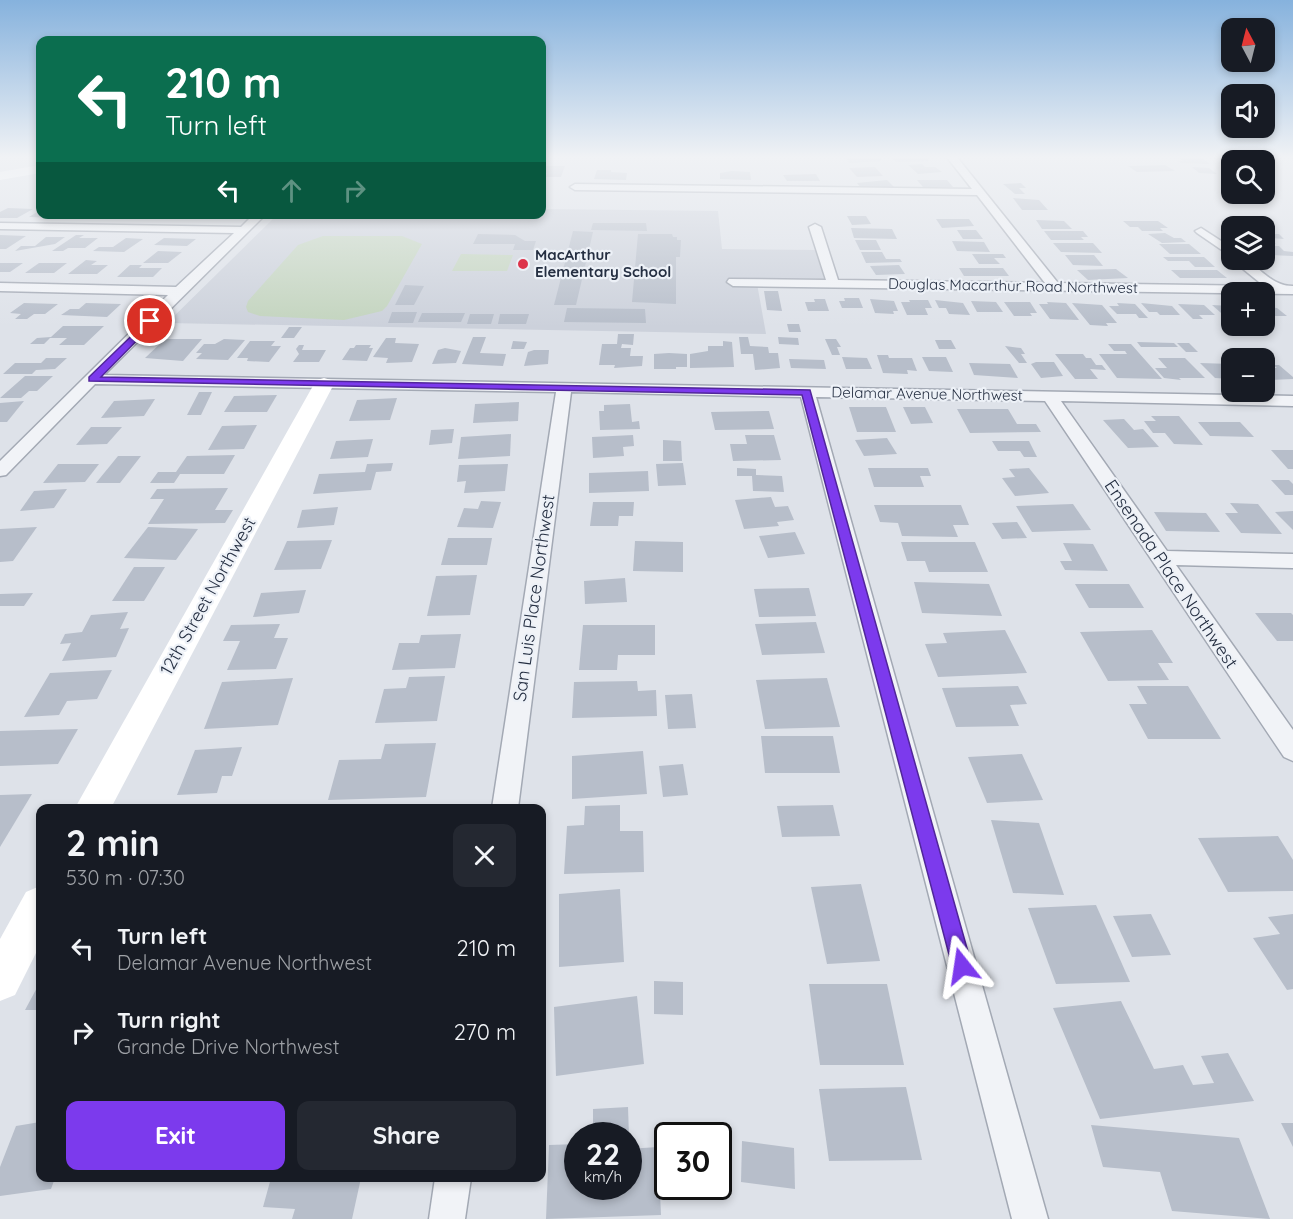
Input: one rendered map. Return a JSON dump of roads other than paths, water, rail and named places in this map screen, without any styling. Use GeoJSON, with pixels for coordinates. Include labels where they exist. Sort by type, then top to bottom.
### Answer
{"type":"FeatureCollection","features":[{"type":"Feature","properties":{"kind":"street"},"geometry":{"type":"LineString","coordinates":[[996,213],[1055,287]]}},
{"type":"Feature","properties":{"kind":"street"},"geometry":{"type":"LineString","coordinates":[[0,471],[179,291],[256,219]]}},
{"type":"Feature","properties":{"kind":"street"},"geometry":{"type":"LineString","coordinates":[[0,226],[244,230]]}},
{"type":"Feature","properties":{"kind":"street"},"geometry":{"type":"LineString","coordinates":[[815,227],[833,283]]}},
{"type":"Feature","properties":{"kind":"street"},"geometry":{"type":"LineString","coordinates":[[1201,231],[1221,246]]}},
{"type":"Feature","properties":{"kind":"street"},"geometry":{"type":"LineString","coordinates":[[1251,270],[1277,290]]}},
{"type":"Feature","properties":{"kind":"street","name":"Douglas Macarthur Road Northwest"},"geometry":{"type":"LineString","coordinates":[[733,282],[1293,290]]}},
{"type":"Feature","properties":{"kind":"street"},"geometry":{"type":"LineString","coordinates":[[0,288],[179,291]]}},
{"type":"Feature","properties":{"kind":"street","name":"Delamar Avenue Northwest"},"geometry":{"type":"LineString","coordinates":[[93,379],[1293,401]]}},
{"type":"Feature","properties":{"kind":"street","name":"12th Street Northwest"},"geometry":{"type":"LineString","coordinates":[[95,804],[324,384]]}},
{"type":"Feature","properties":{"kind":"street","name":"San Luis Place Northwest"},"geometry":{"type":"LineString","coordinates":[[506,804],[564,388]]}},
{"type":"Feature","properties":{"kind":"street"},"geometry":{"type":"LineString","coordinates":[[807,392],[1030,1219]]}},
{"type":"Feature","properties":{"kind":"street","name":"Ensenada Place Northwest"},"geometry":{"type":"LineString","coordinates":[[1050,396],[1293,750]]}},
{"type":"Feature","properties":{"kind":"street"},"geometry":{"type":"LineString","coordinates":[[1160,558],[1293,561]]}},
{"type":"Feature","properties":{"kind":"street"},"geometry":{"type":"LineString","coordinates":[[0,980],[36,913]]}},
{"type":"Feature","properties":{"kind":"street"},"geometry":{"type":"LineString","coordinates":[[447,1219],[452,1182]]}},
{"type":"Feature","properties":{"kind":"place","name":"MacArthur Elementary School"},"geometry":{"type":"Point","coordinates":[523,264]}}]}
